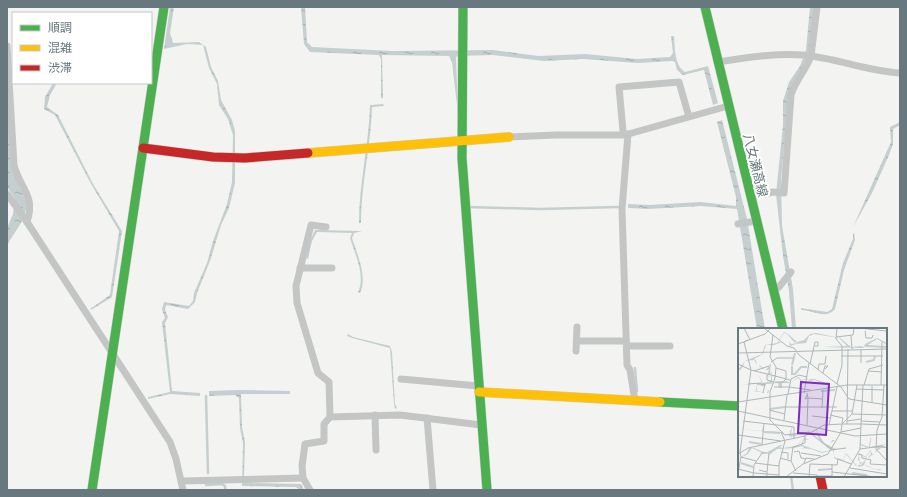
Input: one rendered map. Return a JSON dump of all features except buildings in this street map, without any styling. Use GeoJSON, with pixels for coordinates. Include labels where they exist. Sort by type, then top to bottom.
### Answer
{"type":"FeatureCollection","features":[{"type":"Feature","properties":{"kind":"street"},"geometry":{"type":"LineString","coordinates":[[92,490],[164,7]]}},
{"type":"Feature","properties":{"kind":"street"},"geometry":{"type":"LineString","coordinates":[[463,7],[464,60],[462,141],[481,425],[487,490]]}},
{"type":"Feature","properties":{"kind":"street","name":"八女瀬高線"},"geometry":{"type":"LineString","coordinates":[[705,7],[716,62],[783,328]]}},
{"type":"Feature","properties":{"kind":"street"},"geometry":{"type":"LineString","coordinates":[[756,196],[784,192],[791,95],[794,85],[808,63],[817,7]]}},
{"type":"Feature","properties":{"kind":"street"},"geometry":{"type":"LineString","coordinates":[[7,46],[14,165],[17,178],[31,202],[27,222]]}},
{"type":"Feature","properties":{"kind":"street"},"geometry":{"type":"LineString","coordinates":[[716,62],[773,55],[808,56],[882,72],[900,73]]}},
{"type":"Feature","properties":{"kind":"street"},"geometry":{"type":"LineString","coordinates":[[635,401],[628,365],[626,344],[622,209],[627,135],[623,131],[619,87],[679,82],[689,117]]}},
{"type":"Feature","properties":{"kind":"street"},"geometry":{"type":"LineString","coordinates":[[143,148],[182,154],[240,158],[360,150],[509,137],[556,135],[627,135],[728,106]]}},
{"type":"Feature","properties":{"kind":"street"},"geometry":{"type":"LineString","coordinates":[[9,200],[27,222],[170,442],[182,481],[183,490]]}},
{"type":"Feature","properties":{"kind":"street"},"geometry":{"type":"LineString","coordinates":[[738,224],[750,222]]}},
{"type":"Feature","properties":{"kind":"street"},"geometry":{"type":"LineString","coordinates":[[310,490],[303,478],[302,466],[305,444],[324,441],[324,424],[330,417],[329,382],[318,373],[297,303],[296,286],[304,268],[310,225],[326,227]]}},
{"type":"Feature","properties":{"kind":"street"},"geometry":{"type":"LineString","coordinates":[[304,268],[332,268]]}},
{"type":"Feature","properties":{"kind":"street"},"geometry":{"type":"LineString","coordinates":[[779,287],[789,274]]}},
{"type":"Feature","properties":{"kind":"street"},"geometry":{"type":"LineString","coordinates":[[576,350],[577,327]]}},
{"type":"Feature","properties":{"kind":"street"},"geometry":{"type":"LineString","coordinates":[[577,341],[670,346]]}},
{"type":"Feature","properties":{"kind":"street"},"geometry":{"type":"LineString","coordinates":[[401,379],[479,389],[635,401],[738,406]]}},
{"type":"Feature","properties":{"kind":"street"},"geometry":{"type":"LineString","coordinates":[[375,415],[376,450]]}},
{"type":"Feature","properties":{"kind":"street"},"geometry":{"type":"LineString","coordinates":[[330,417],[400,415],[481,425]]}},
{"type":"Feature","properties":{"kind":"street"},"geometry":{"type":"LineString","coordinates":[[427,418],[432,490]]}},
{"type":"Feature","properties":{"kind":"street"},"geometry":{"type":"LineString","coordinates":[[820,477],[823,490]]}},
{"type":"Feature","properties":{"kind":"street"},"geometry":{"type":"LineString","coordinates":[[182,481],[303,478]]}},
{"type":"Feature","properties":{"kind":"water"},"geometry":{"type":"Polygon","coordinates":[[[170,7],[174,7],[170,33],[173,43],[199,42],[206,47],[211,67],[218,81],[221,100],[232,120],[235,131],[235,183],[229,208],[221,225],[195,302],[188,309],[166,305],[165,310],[168,317],[165,323],[172,391],[200,393],[200,396],[170,394],[148,399],[148,397],[170,392],[162,322],[165,318],[162,309],[164,302],[189,306],[193,301],[194,293],[207,263],[213,241],[227,204],[232,182],[233,135],[228,119],[219,105],[217,84],[209,68],[203,45],[187,44],[164,49],[170,7]]]}},
{"type":"Feature","properties":{"kind":"water"},"geometry":{"type":"Polygon","coordinates":[[[301,7],[305,7],[307,42],[312,47],[392,51],[493,50],[538,56],[585,54],[637,59],[670,57],[673,53],[671,36],[674,36],[676,56],[681,69],[685,72],[708,66],[718,103],[713,105],[704,70],[683,75],[677,70],[675,62],[672,61],[638,63],[583,59],[544,61],[493,55],[456,57],[458,114],[452,62],[449,56],[382,55],[383,98],[381,98],[381,59],[379,55],[310,52],[304,44],[301,7]]]}},
{"type":"Feature","properties":{"kind":"water"},"geometry":{"type":"Polygon","coordinates":[[[810,7],[815,7],[809,53],[789,94],[781,179],[782,226],[793,289],[796,328],[792,328],[789,291],[783,256],[776,194],[783,125],[783,101],[789,82],[800,66],[806,50],[810,7]]]}},
{"type":"Feature","properties":{"kind":"water"},"geometry":{"type":"Polygon","coordinates":[[[52,84],[56,84],[50,95],[47,107],[58,115],[93,184],[122,231],[112,297],[91,310],[90,309],[110,295],[119,231],[90,182],[55,115],[44,109],[45,97],[52,84]]]}},
{"type":"Feature","properties":{"kind":"water"},"geometry":{"type":"Polygon","coordinates":[[[383,104],[384,106],[372,107],[361,208],[361,223],[359,223],[359,208],[370,105],[383,104]]]}},
{"type":"Feature","properties":{"kind":"water"},"geometry":{"type":"Polygon","coordinates":[[[7,110],[13,170],[26,201],[26,210],[21,223],[7,245],[7,228],[13,214],[15,199],[7,187],[7,110]]]}},
{"type":"Feature","properties":{"kind":"water"},"geometry":{"type":"Polygon","coordinates":[[[722,120],[747,219],[765,328],[757,328],[737,209],[701,206],[648,209],[628,208],[628,204],[649,205],[700,202],[736,206],[736,197],[717,122],[722,120]]]}},
{"type":"Feature","properties":{"kind":"water"},"geometry":{"type":"Polygon","coordinates":[[[900,122],[900,125],[893,129],[893,144],[889,155],[872,193],[853,227],[891,142],[890,127],[900,122]]]}},
{"type":"Feature","properties":{"kind":"water"},"geometry":{"type":"Polygon","coordinates":[[[315,230],[362,231],[354,233],[352,238],[359,258],[362,273],[363,280],[360,293],[358,292],[361,279],[357,258],[350,238],[352,233],[317,232],[312,241],[308,259],[306,258],[310,241],[315,230]]]}},
{"type":"Feature","properties":{"kind":"water"},"geometry":{"type":"Polygon","coordinates":[[[853,233],[855,240],[844,270],[835,309],[828,314],[819,314],[801,310],[801,308],[827,312],[832,309],[843,263],[853,239],[853,233]]]}},
{"type":"Feature","properties":{"kind":"water"},"geometry":{"type":"Polygon","coordinates":[[[348,334],[353,337],[390,346],[392,352],[395,404],[397,408],[395,409],[394,404],[390,348],[352,338],[347,336],[348,334]]]}},
{"type":"Feature","properties":{"kind":"water"},"geometry":{"type":"Polygon","coordinates":[[[209,391],[290,391],[290,394],[241,394],[242,427],[245,442],[244,477],[248,483],[301,484],[304,490],[300,490],[296,487],[242,486],[243,443],[240,428],[239,398],[235,395],[209,396],[209,391]]]}},
{"type":"Feature","properties":{"kind":"waterway"},"geometry":{"type":"LineString","coordinates":[[468,207],[540,209],[618,207]]}},
{"type":"Feature","properties":{"kind":"waterway"},"geometry":{"type":"LineString","coordinates":[[635,368],[637,391]]}},
{"type":"Feature","properties":{"kind":"waterway"},"geometry":{"type":"LineString","coordinates":[[206,396],[208,473]]}},
{"type":"Feature","properties":{"kind":"waterway"},"geometry":{"type":"LineString","coordinates":[[791,477],[793,490]]}},
{"type":"Feature","properties":{"kind":"waterway"},"geometry":{"type":"LineString","coordinates":[[206,485],[222,484],[225,486],[225,490]]}},
{"type":"Feature","properties":{"kind":"traffic: fast"},"geometry":{"type":"LineString","coordinates":[[92,490],[164,7]]}},
{"type":"Feature","properties":{"kind":"traffic: fast"},"geometry":{"type":"LineString","coordinates":[[463,7],[462,158],[487,490]]}},
{"type":"Feature","properties":{"kind":"traffic: fast"},"geometry":{"type":"LineString","coordinates":[[705,7],[783,328]]}},
{"type":"Feature","properties":{"kind":"traffic: fast"},"geometry":{"type":"LineString","coordinates":[[660,402],[738,406]]}},
{"type":"Feature","properties":{"kind":"traffic: slow"},"geometry":{"type":"LineString","coordinates":[[308,153],[509,137]]}},
{"type":"Feature","properties":{"kind":"traffic: slow"},"geometry":{"type":"LineString","coordinates":[[479,392],[660,402]]}},
{"type":"Feature","properties":{"kind":"traffic: jam"},"geometry":{"type":"LineString","coordinates":[[143,148],[213,157],[245,158],[308,153]]}},
{"type":"Feature","properties":{"kind":"traffic: jam"},"geometry":{"type":"LineString","coordinates":[[820,477],[823,490]]}}]}
